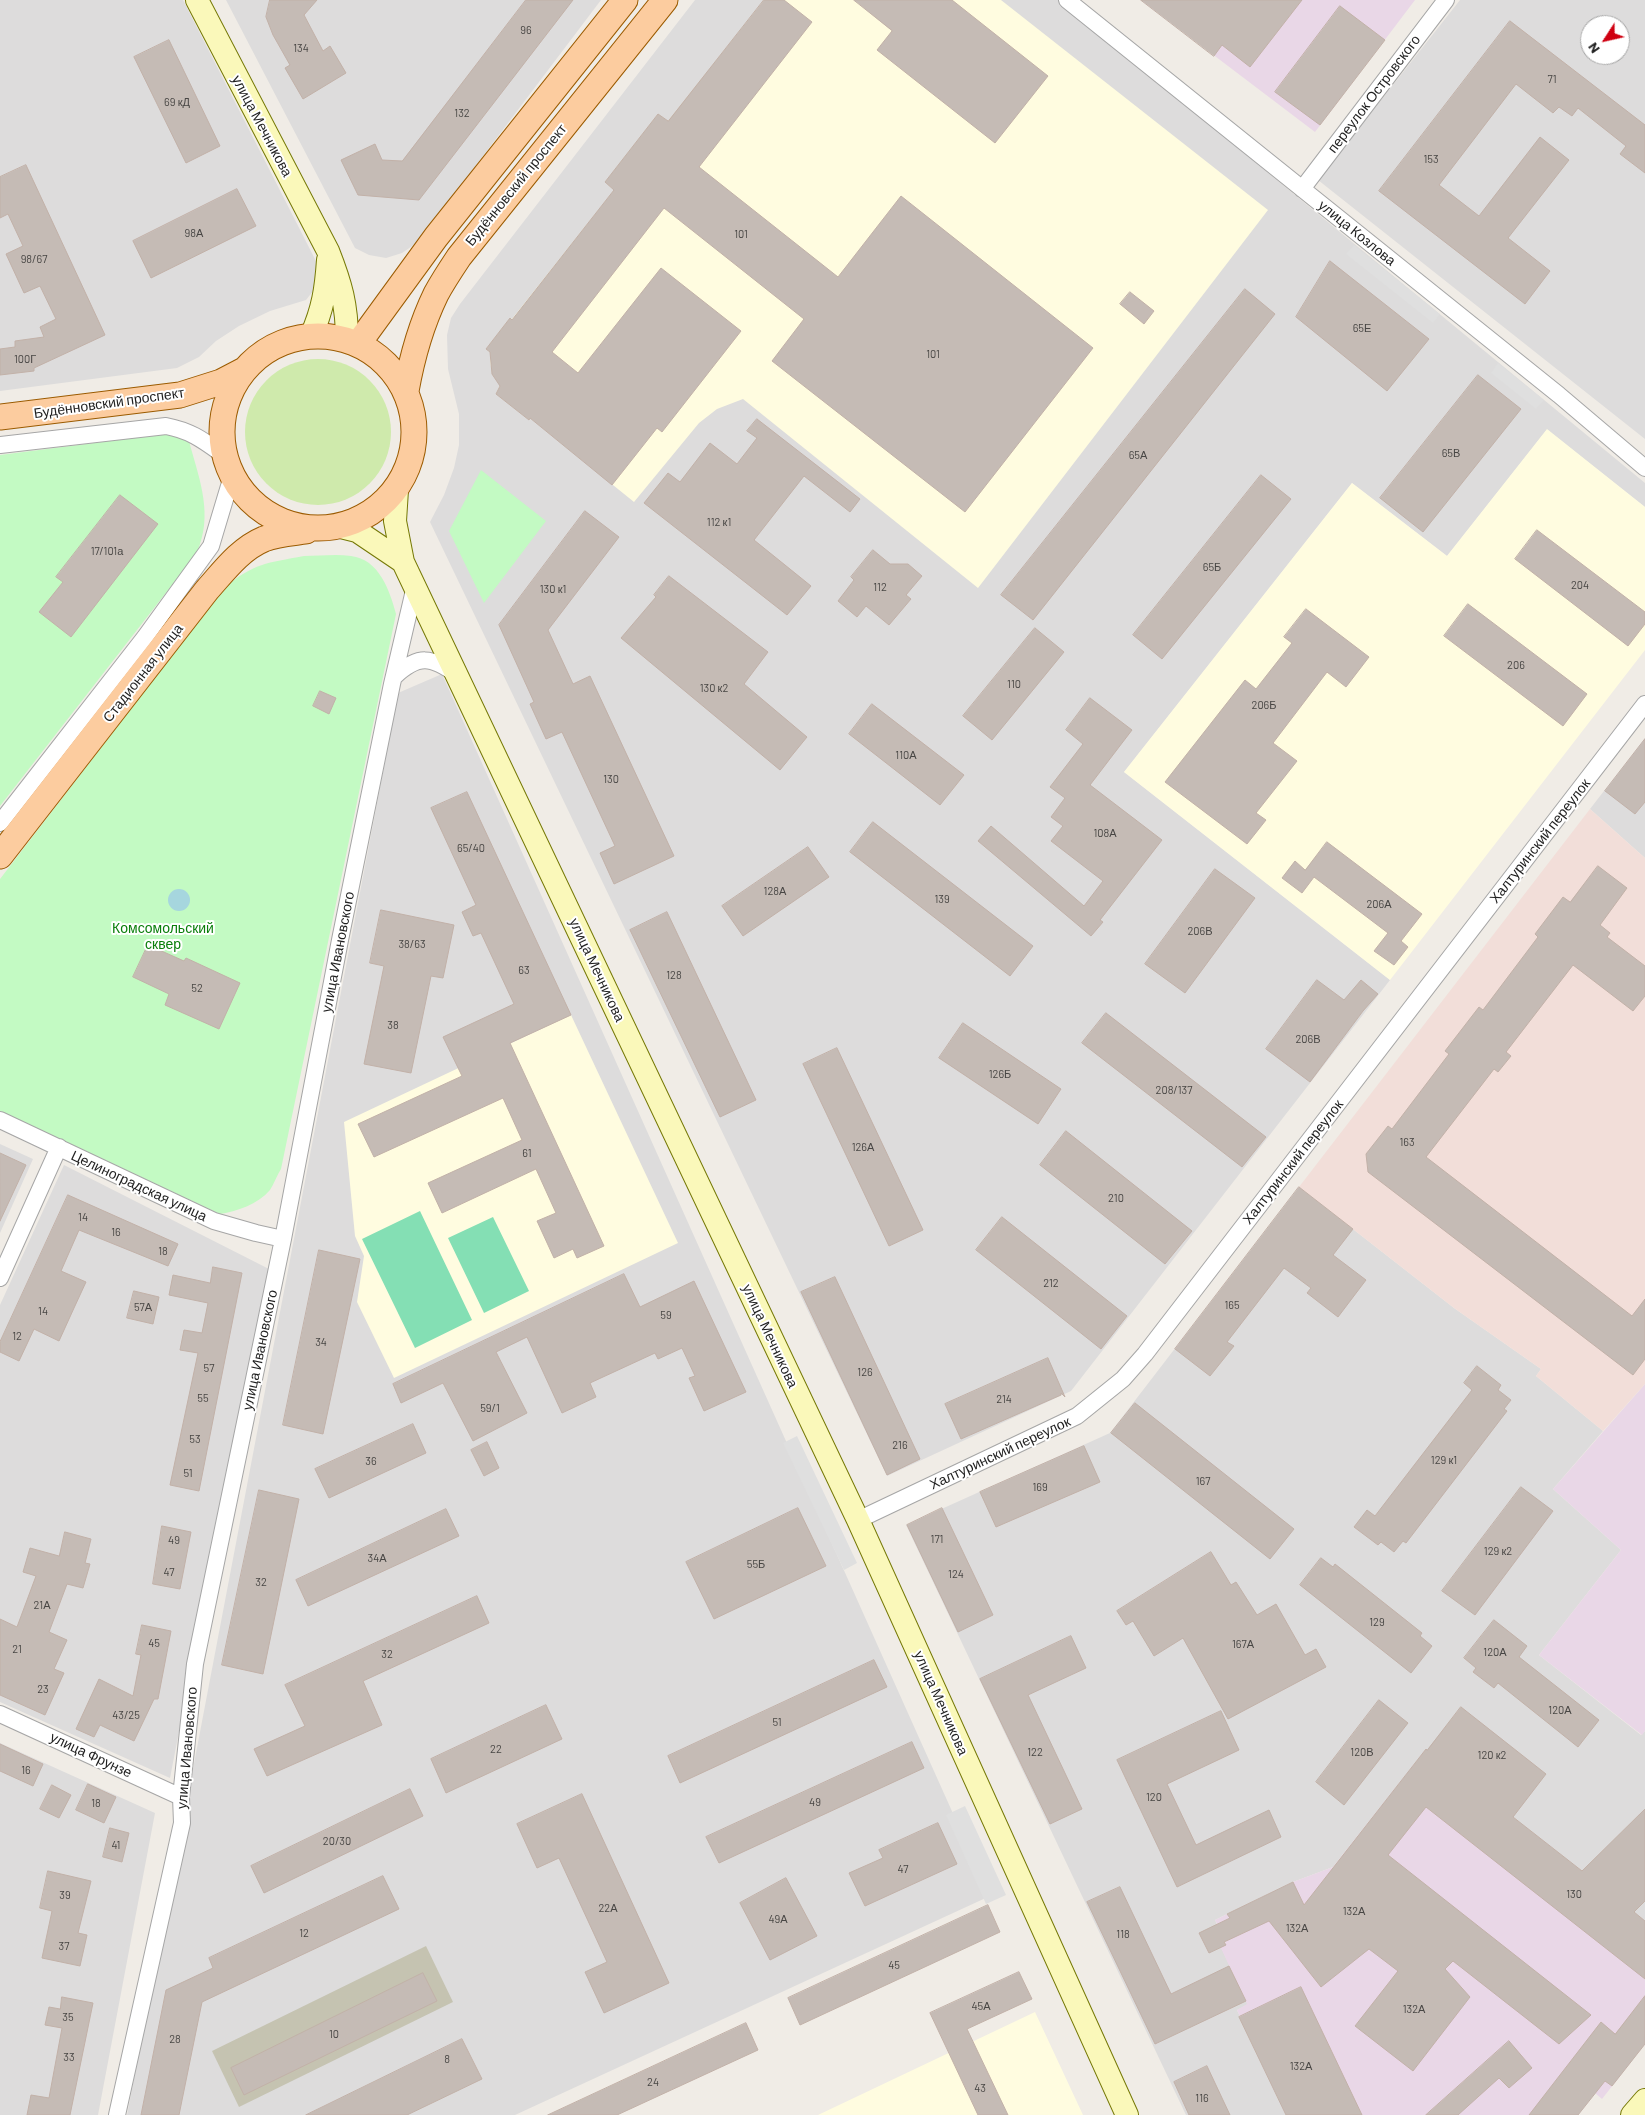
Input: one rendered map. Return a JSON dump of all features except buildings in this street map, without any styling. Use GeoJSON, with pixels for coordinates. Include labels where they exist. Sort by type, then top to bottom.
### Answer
{"type":"FeatureCollection","features":[{"type":"Feature","properties":{"kind":"main road","name":"улица Мечникова"},"geometry":{"type":"LineString","coordinates":[[197,0],[328,251],[341,286],[352,342]]}},
{"type":"Feature","properties":{"kind":"main road"},"geometry":{"type":"LineString","coordinates":[[352,342],[625,0]]}},
{"type":"Feature","properties":{"kind":"main road","name":"Будённовский проспект"},"geometry":{"type":"LineString","coordinates":[[406,391],[413,354],[421,329],[436,293],[459,257],[665,0]]}},
{"type":"Feature","properties":{"kind":"main road"},"geometry":{"type":"LineString","coordinates":[[312,336],[320,316],[326,290],[328,251]]}},
{"type":"Feature","properties":{"kind":"main road"},"geometry":{"type":"LineString","coordinates":[[312,530],[287,524],[264,513],[242,492],[228,466],[222,438],[226,405],[232,389],[244,370],[263,353],[286,341],[312,336],[352,342],[373,353],[390,367],[406,391],[413,412],[416,435],[412,459],[397,490]]}},
{"type":"Feature","properties":{"kind":"main road","name":"Будённовский проспект"},"geometry":{"type":"LineString","coordinates":[[0,417],[180,394],[221,382],[244,370]]}},
{"type":"Feature","properties":{"kind":"main road","name":"улица Мечникова"},"geometry":{"type":"LineString","coordinates":[[397,490],[395,521],[403,562],[858,1520],[1127,2115]]}},
{"type":"Feature","properties":{"kind":"main road","name":"Стадионная улица"},"geometry":{"type":"LineString","coordinates":[[0,856],[207,590],[232,563],[251,546],[266,538],[342,527],[372,514],[397,490]]}},
{"type":"Feature","properties":{"kind":"main road","name":"улица Мечникова"},"geometry":{"type":"LineString","coordinates":[[342,527],[357,531],[403,562]]}},
{"type":"Feature","properties":{"kind":"main road"},"geometry":{"type":"LineString","coordinates":[[1632,2115],[1645,2100]]}},
{"type":"Feature","properties":{"kind":"street","name":"улица Козлова"},"geometry":{"type":"LineString","coordinates":[[1067,0],[1559,395],[1645,468]]}},
{"type":"Feature","properties":{"kind":"street","name":"переулок Островского"},"geometry":{"type":"LineString","coordinates":[[1302,189],[1446,0]]}},
{"type":"Feature","properties":{"kind":"street","name":"Будённовский проспект"},"geometry":{"type":"LineString","coordinates":[[0,445],[166,426],[185,430],[198,436],[228,466]]}},
{"type":"Feature","properties":{"kind":"street","name":"Стадионная улица"},"geometry":{"type":"LineString","coordinates":[[0,823],[145,637],[210,546],[228,466]]}},
{"type":"Feature","properties":{"kind":"street","name":"улица Ивановского"},"geometry":{"type":"LineString","coordinates":[[117,2115],[182,1823],[181,1797],[195,1664],[283,1239],[344,921],[415,586]]}},
{"type":"Feature","properties":{"kind":"street"},"geometry":{"type":"LineString","coordinates":[[395,676],[405,667],[423,659],[438,662],[457,674]]}},
{"type":"Feature","properties":{"kind":"street","name":"Халтуринский переулок"},"geometry":{"type":"LineString","coordinates":[[858,1520],[1077,1416],[1122,1379],[1151,1347],[1645,704]]}},
{"type":"Feature","properties":{"kind":"street","name":"Целиноградская улица"},"geometry":{"type":"LineString","coordinates":[[0,1120],[214,1221],[242,1230],[283,1239]]}},
{"type":"Feature","properties":{"kind":"street"},"geometry":{"type":"LineString","coordinates":[[0,1278],[59,1147]]}},
{"type":"Feature","properties":{"kind":"street","name":"улица Фрунзе"},"geometry":{"type":"LineString","coordinates":[[0,1714],[181,1797]]}},
{"type":"Feature","properties":{"kind":"shaded area"},"geometry":{"type":"Polygon","coordinates":[[[0,0],[183,0],[320,269],[317,286],[306,300],[270,311],[239,326],[216,341],[199,357],[177,368],[0,391],[0,0]]]}},
{"type":"Feature","properties":{"kind":"shaded area"},"geometry":{"type":"Polygon","coordinates":[[[226,0],[601,0],[418,242],[402,253],[386,258],[369,255],[355,248],[226,0]]]}},
{"type":"Feature","properties":{"kind":"shaded area"},"geometry":{"type":"Polygon","coordinates":[[[695,0],[1058,0],[1645,483],[1645,507],[1547,430],[1447,556],[1352,483],[1124,772],[1390,980],[1071,1391],[887,1476],[430,522],[444,495],[454,468],[459,445],[459,414],[448,369],[447,335],[451,318],[695,0]]]}},
{"type":"Feature","properties":{"kind":"shaded area"},"geometry":{"type":"Polygon","coordinates":[[[764,0],[1001,0],[1268,210],[978,588],[743,399],[717,409],[699,423],[634,502],[530,418],[529,420],[496,394],[500,385],[492,374],[490,360],[492,354],[486,349],[614,190],[605,182],[658,114],[668,121],[764,0]]]}},
{"type":"Feature","properties":{"kind":"shaded area"},"geometry":{"type":"Polygon","coordinates":[[[1141,0],[1415,0],[1315,132],[1141,0]]]}},
{"type":"Feature","properties":{"kind":"shaded area"},"geometry":{"type":"Polygon","coordinates":[[[1460,0],[1645,0],[1645,439],[1318,180],[1460,0]]]}},
{"type":"Feature","properties":{"kind":"shaded area"},"geometry":{"type":"Polygon","coordinates":[[[1354,245],[1440,314],[1433,323],[1346,254],[1354,245]]]}},
{"type":"Feature","properties":{"kind":"shaded area"},"geometry":{"type":"Polygon","coordinates":[[[1498,363],[1544,400],[1536,409],[1491,373],[1498,363]]]}},
{"type":"Feature","properties":{"kind":"shaded area"},"geometry":{"type":"Polygon","coordinates":[[[1547,429],[1645,507],[1645,650],[1390,980],[1124,772],[1352,483],[1447,556],[1547,429]]]}},
{"type":"Feature","properties":{"kind":"shaded area"},"geometry":{"type":"Polygon","coordinates":[[[442,674],[990,1896],[515,2115],[127,2115],[398,693],[442,674]]]}},
{"type":"Feature","properties":{"kind":"shaded area"},"geometry":{"type":"Polygon","coordinates":[[[1645,738],[1645,858],[1590,809],[1645,738]]]}},
{"type":"Feature","properties":{"kind":"shaded area"},"geometry":{"type":"Polygon","coordinates":[[[1590,809],[1645,858],[1645,1384],[1603,1431],[1536,1376],[1541,1369],[1454,1308],[1299,1187],[1590,809]]]}},
{"type":"Feature","properties":{"kind":"shaded area"},"geometry":{"type":"Polygon","coordinates":[[[571,1015],[678,1243],[394,1378],[357,1302],[364,1256],[355,1236],[344,1122],[571,1015]]]}},
{"type":"Feature","properties":{"kind":"shaded area"},"geometry":{"type":"Polygon","coordinates":[[[0,1144],[33,1159],[0,1233],[0,1144]]]}},
{"type":"Feature","properties":{"kind":"shaded area"},"geometry":{"type":"Polygon","coordinates":[[[64,1165],[269,1269],[170,1778],[0,1702],[0,1305],[64,1165]]]}},
{"type":"Feature","properties":{"kind":"shaded area"},"geometry":{"type":"Polygon","coordinates":[[[1299,1187],[1454,1308],[1541,1369],[1536,1376],[1603,1431],[1553,1489],[1621,1550],[1539,1655],[1641,1735],[1645,1731],[1645,1921],[1426,1749],[1333,1867],[1293,1882],[1215,1920],[1226,1943],[1221,1947],[1248,2005],[1237,2010],[1286,2115],[1186,2115],[906,1525],[1110,1433],[1299,1187]]]}},
{"type":"Feature","properties":{"kind":"shaded area"},"geometry":{"type":"Polygon","coordinates":[[[1645,1384],[1645,1731],[1642,1735],[1539,1655],[1621,1550],[1553,1489],[1645,1384]]]}},
{"type":"Feature","properties":{"kind":"shaded area"},"geometry":{"type":"Polygon","coordinates":[[[797,1436],[857,1563],[844,1570],[783,1443],[797,1436]]]}},
{"type":"Feature","properties":{"kind":"shaded area"},"geometry":{"type":"Polygon","coordinates":[[[0,1743],[155,1813],[98,2115],[0,2115],[0,1743]]]}},
{"type":"Feature","properties":{"kind":"shaded area"},"geometry":{"type":"Polygon","coordinates":[[[1426,1749],[1645,1921],[1645,2044],[1602,2099],[1595,2093],[1578,2115],[1286,2115],[1237,2010],[1247,2004],[1220,1946],[1226,1942],[1215,1920],[1293,1882],[1333,1867],[1426,1749]]]}},
{"type":"Feature","properties":{"kind":"shaded area"},"geometry":{"type":"Polygon","coordinates":[[[965,1806],[1006,1895],[986,1904],[946,1815],[965,1806]]]}},
{"type":"Feature","properties":{"kind":"shaded area"},"geometry":{"type":"Polygon","coordinates":[[[426,1946],[453,2002],[239,2107],[212,2051],[426,1946]]]}},
{"type":"Feature","properties":{"kind":"shaded area"},"geometry":{"type":"Polygon","coordinates":[[[1035,2012],[1083,2115],[818,2115],[1035,2012]]]}},
{"type":"Feature","properties":{"kind":"green space"},"geometry":{"type":"Polygon","coordinates":[[[318,359],[346,365],[369,381],[385,404],[391,432],[385,460],[369,483],[346,499],[318,505],[290,499],[267,483],[251,460],[245,432],[251,404],[267,381],[290,365],[318,359]]]}},
{"type":"Feature","properties":{"kind":"green space"},"geometry":{"type":"Polygon","coordinates":[[[172,433],[189,441],[200,479],[205,518],[198,550],[0,806],[0,455],[172,433]]]}},
{"type":"Feature","properties":{"kind":"green space"},"geometry":{"type":"Polygon","coordinates":[[[481,470],[546,521],[484,603],[449,531],[481,470]]]}},
{"type":"Feature","properties":{"kind":"green space","name":"Комсомольский сквер"},"geometry":{"type":"Polygon","coordinates":[[[304,556],[351,556],[361,558],[369,563],[387,586],[396,614],[281,1169],[270,1190],[260,1199],[241,1209],[220,1214],[0,1111],[0,879],[224,588],[244,573],[261,565],[304,556]]]}},
{"type":"Feature","properties":{"kind":"green space"},"geometry":{"type":"Polygon","coordinates":[[[420,1211],[472,1320],[415,1348],[362,1239],[420,1211]]]}},
{"type":"Feature","properties":{"kind":"green space"},"geometry":{"type":"Polygon","coordinates":[[[493,1217],[529,1291],[484,1313],[448,1238],[493,1217]]]}},
{"type":"Feature","properties":{"kind":"water"},"geometry":{"type":"Polygon","coordinates":[[[179,889],[189,896],[190,900],[183,910],[179,911],[169,904],[168,900],[175,890],[179,889]]]}}]}
